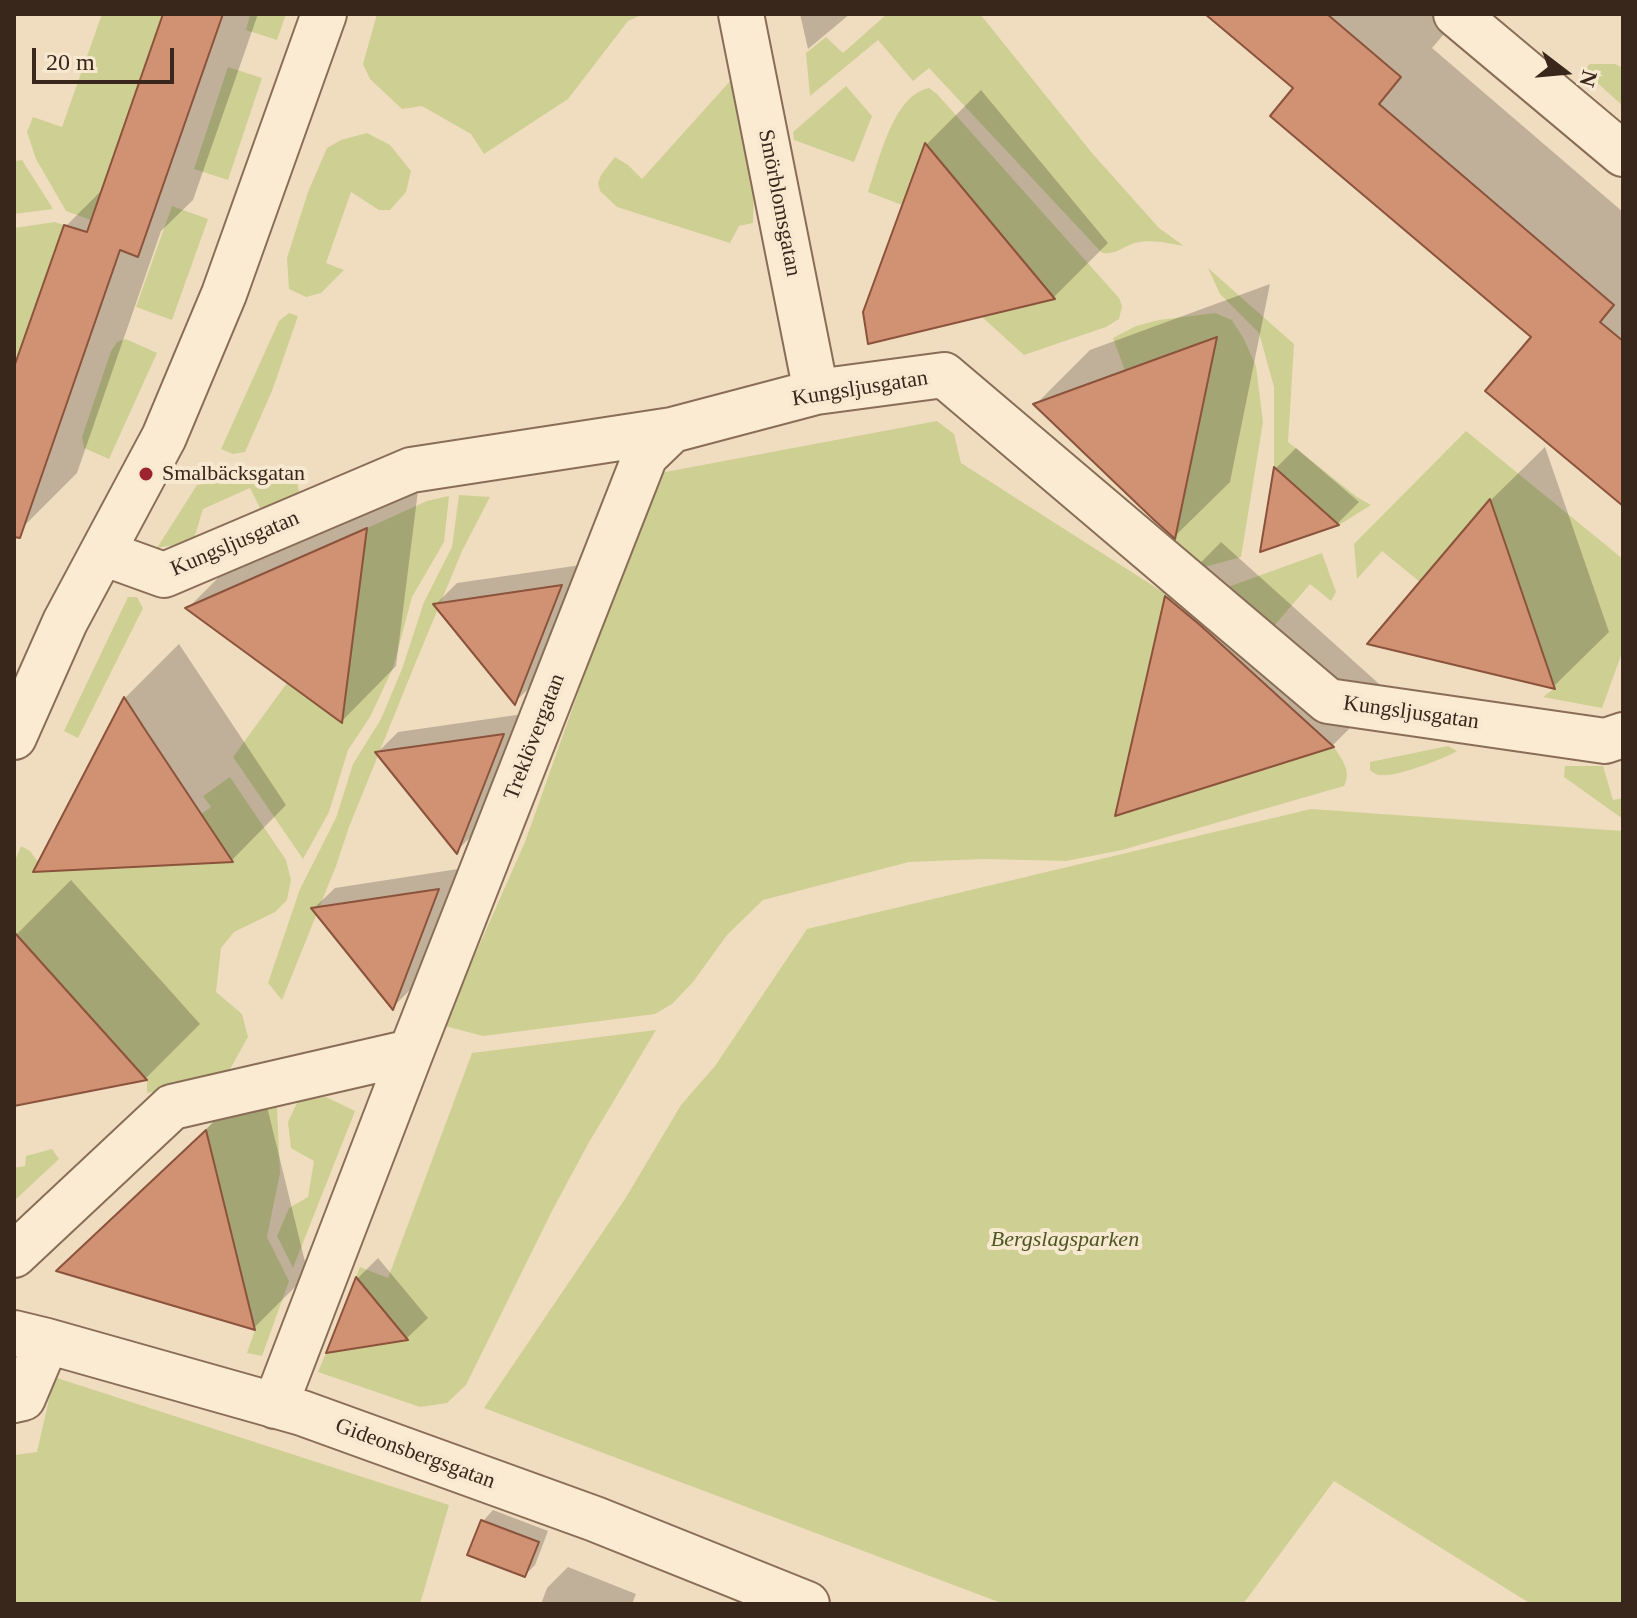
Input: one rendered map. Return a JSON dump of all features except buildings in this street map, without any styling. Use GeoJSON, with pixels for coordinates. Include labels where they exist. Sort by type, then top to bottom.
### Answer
{"type":"FeatureCollection","features":[{"type":"Feature","properties":{"kind":"street"},"geometry":{"type":"LineString","coordinates":[[14,737],[65,622],[164,437],[224,294],[324,14]]}},
{"type":"Feature","properties":{"kind":"street","name":"Smörblomsgatan"},"geometry":{"type":"LineString","coordinates":[[741,14],[816,392]]}},
{"type":"Feature","properties":{"kind":"street"},"geometry":{"type":"LineString","coordinates":[[1456,14],[1623,154]]}},
{"type":"Feature","properties":{"kind":"street","name":"Kungsljusgatan"},"geometry":{"type":"LineString","coordinates":[[103,553],[164,575],[411,470],[672,430],[816,392],[944,375],[1328,701],[1605,741],[1623,735]]}},
{"type":"Feature","properties":{"kind":"street","name":"Treklövergatan"},"geometry":{"type":"LineString","coordinates":[[275,1406],[645,456],[672,430]]}},
{"type":"Feature","properties":{"kind":"street"},"geometry":{"type":"LineString","coordinates":[[14,1255],[172,1107],[411,1052]]}},
{"type":"Feature","properties":{"kind":"street"},"geometry":{"type":"LineString","coordinates":[[14,1400],[23,1398],[30,1337]]}},
{"type":"Feature","properties":{"kind":"street","name":"Gideonsbergsgatan"},"geometry":{"type":"LineString","coordinates":[[30,1337],[302,1413],[595,1519],[807,1604]]}},
{"type":"Feature","properties":{"kind":"green space"},"geometry":{"type":"Polygon","coordinates":[[[102,14],[163,14],[91,220],[66,211],[36,159],[27,132],[33,117],[62,127],[102,14]]]}},
{"type":"Feature","properties":{"kind":"green space"},"geometry":{"type":"Polygon","coordinates":[[[250,14],[286,14],[277,40],[246,30],[250,14]]]}},
{"type":"Feature","properties":{"kind":"green space"},"geometry":{"type":"Polygon","coordinates":[[[377,14],[644,14],[628,21],[568,99],[484,154],[471,134],[422,106],[402,109],[370,79],[363,64],[377,14]]]}},
{"type":"Feature","properties":{"kind":"green space"},"geometry":{"type":"Polygon","coordinates":[[[887,14],[980,14],[1092,153],[1159,228],[1184,246],[1144,241],[1115,252],[1102,253],[929,68],[913,81],[878,40],[810,96],[806,53],[826,37],[843,53],[887,14]]]}},
{"type":"Feature","properties":{"kind":"green space"},"geometry":{"type":"Polygon","coordinates":[[[1590,64],[1615,64],[1623,68],[1623,106],[1583,70],[1590,64]]]}},
{"type":"Feature","properties":{"kind":"green space"},"geometry":{"type":"Polygon","coordinates":[[[228,67],[262,78],[228,180],[194,169],[228,67]]]}},
{"type":"Feature","properties":{"kind":"green space"},"geometry":{"type":"Polygon","coordinates":[[[731,80],[741,81],[755,161],[753,223],[739,226],[730,243],[617,207],[600,191],[598,183],[601,175],[615,157],[642,179],[731,80]]]}},
{"type":"Feature","properties":{"kind":"green space"},"geometry":{"type":"Polygon","coordinates":[[[846,86],[872,116],[854,162],[794,140],[793,132],[846,86]]]}},
{"type":"Feature","properties":{"kind":"green space"},"geometry":{"type":"Polygon","coordinates":[[[929,88],[1119,298],[1122,306],[1119,319],[1106,327],[1024,355],[982,317],[1054,299],[902,205],[868,192],[897,116],[916,93],[929,88]]]}},
{"type":"Feature","properties":{"kind":"green space"},"geometry":{"type":"Polygon","coordinates":[[[367,133],[390,145],[411,171],[406,192],[390,210],[379,210],[351,192],[326,263],[344,270],[321,293],[306,297],[289,289],[287,258],[308,192],[327,148],[341,140],[367,133]]]}},
{"type":"Feature","properties":{"kind":"green space"},"geometry":{"type":"Polygon","coordinates":[[[22,160],[53,209],[14,214],[14,161],[22,160]]]}},
{"type":"Feature","properties":{"kind":"green space"},"geometry":{"type":"Polygon","coordinates":[[[172,206],[208,219],[172,320],[136,307],[172,206]]]}},
{"type":"Feature","properties":{"kind":"green space"},"geometry":{"type":"Polygon","coordinates":[[[55,222],[64,225],[14,367],[14,228],[55,222]]]}},
{"type":"Feature","properties":{"kind":"green space"},"geometry":{"type":"Polygon","coordinates":[[[1208,268],[1294,344],[1288,442],[1371,505],[1339,525],[1274,467],[1274,387],[1259,333],[1220,294],[1208,268]]]}},
{"type":"Feature","properties":{"kind":"green space"},"geometry":{"type":"Polygon","coordinates":[[[289,313],[298,316],[272,391],[245,452],[233,454],[221,449],[279,321],[289,313]]]}},
{"type":"Feature","properties":{"kind":"green space"},"geometry":{"type":"Polygon","coordinates":[[[1215,313],[1232,320],[1256,366],[1263,422],[1241,557],[1201,568],[1175,541],[1217,338],[1125,371],[1113,338],[1136,326],[1159,320],[1215,313]]]}},
{"type":"Feature","properties":{"kind":"green space"},"geometry":{"type":"Polygon","coordinates":[[[126,339],[157,353],[109,459],[84,448],[82,437],[111,351],[117,342],[126,339]]]}},
{"type":"Feature","properties":{"kind":"green space"},"geometry":{"type":"Polygon","coordinates":[[[937,421],[954,434],[961,463],[1166,594],[1115,816],[1334,747],[1346,770],[1344,786],[1122,850],[1066,861],[984,859],[909,862],[763,900],[727,935],[693,982],[672,1004],[655,1014],[483,1036],[445,1026],[525,842],[660,473],[937,421]]]}},
{"type":"Feature","properties":{"kind":"green space"},"geometry":{"type":"Polygon","coordinates":[[[1466,431],[1623,559],[1623,650],[1602,708],[1543,697],[1555,688],[1490,500],[1420,582],[1382,551],[1357,579],[1354,544],[1466,431]]]}},
{"type":"Feature","properties":{"kind":"green space"},"geometry":{"type":"Polygon","coordinates":[[[295,471],[300,497],[262,512],[250,488],[203,509],[193,542],[157,548],[197,485],[295,471]]]}},
{"type":"Feature","properties":{"kind":"green space"},"geometry":{"type":"Polygon","coordinates":[[[459,495],[490,497],[462,551],[413,669],[282,1000],[268,983],[300,889],[336,818],[353,764],[381,719],[402,669],[424,602],[452,547],[459,495]]]}},
{"type":"Feature","properties":{"kind":"green space"},"geometry":{"type":"Polygon","coordinates":[[[449,496],[444,542],[412,597],[393,668],[370,717],[348,750],[329,812],[303,859],[233,757],[287,683],[342,723],[367,528],[427,501],[449,496]]]}},
{"type":"Feature","properties":{"kind":"green space"},"geometry":{"type":"Polygon","coordinates":[[[1322,553],[1336,592],[1331,601],[1310,584],[1275,625],[1225,588],[1322,553]]]}},
{"type":"Feature","properties":{"kind":"green space"},"geometry":{"type":"Polygon","coordinates":[[[128,597],[137,597],[143,608],[78,738],[64,731],[128,597]]]}},
{"type":"Feature","properties":{"kind":"green space"},"geometry":{"type":"Polygon","coordinates":[[[1448,746],[1457,751],[1431,763],[1389,775],[1370,770],[1370,762],[1448,746]]]}},
{"type":"Feature","properties":{"kind":"green space"},"geometry":{"type":"Polygon","coordinates":[[[1565,766],[1603,766],[1613,800],[1623,798],[1623,819],[1564,777],[1565,766]]]}},
{"type":"Feature","properties":{"kind":"green space"},"geometry":{"type":"Polygon","coordinates":[[[230,777],[286,860],[291,880],[287,900],[275,912],[234,932],[221,948],[216,992],[242,1014],[248,1037],[225,1078],[147,1093],[147,1079],[16,934],[14,937],[14,863],[21,846],[30,851],[38,862],[34,872],[232,862],[201,814],[211,807],[203,796],[230,777]]]}},
{"type":"Feature","properties":{"kind":"green space","name":"Bergslagsparken"},"geometry":{"type":"Polygon","coordinates":[[[1311,809],[1623,831],[1623,1604],[1531,1604],[1334,1481],[1243,1604],[1004,1604],[484,1408],[625,1199],[681,1105],[715,1066],[807,929],[1311,809]]]}},
{"type":"Feature","properties":{"kind":"green space"},"geometry":{"type":"Polygon","coordinates":[[[656,1030],[552,1211],[466,1385],[447,1403],[420,1407],[318,1372],[326,1353],[408,1340],[356,1277],[360,1267],[388,1278],[472,1053],[656,1030]]]}},
{"type":"Feature","properties":{"kind":"green space"},"geometry":{"type":"Polygon","coordinates":[[[326,1097],[355,1111],[293,1268],[277,1236],[289,1208],[308,1197],[314,1161],[291,1148],[288,1122],[298,1101],[326,1097]]]}},
{"type":"Feature","properties":{"kind":"green space"},"geometry":{"type":"Polygon","coordinates":[[[277,1107],[280,1173],[267,1237],[289,1281],[262,1356],[247,1353],[255,1330],[206,1130],[216,1118],[277,1107]]]}},
{"type":"Feature","properties":{"kind":"green space"},"geometry":{"type":"Polygon","coordinates":[[[52,1149],[59,1159],[14,1201],[14,1168],[25,1166],[26,1156],[52,1149]]]}},
{"type":"Feature","properties":{"kind":"green space"},"geometry":{"type":"Polygon","coordinates":[[[54,1377],[449,1505],[420,1604],[14,1604],[14,1455],[37,1452],[54,1377]]]}},
{"type":"Feature","properties":{"kind":"place","name":"Smalbäcksgatan"},"geometry":{"type":"Point","coordinates":[146,474]}}]}
